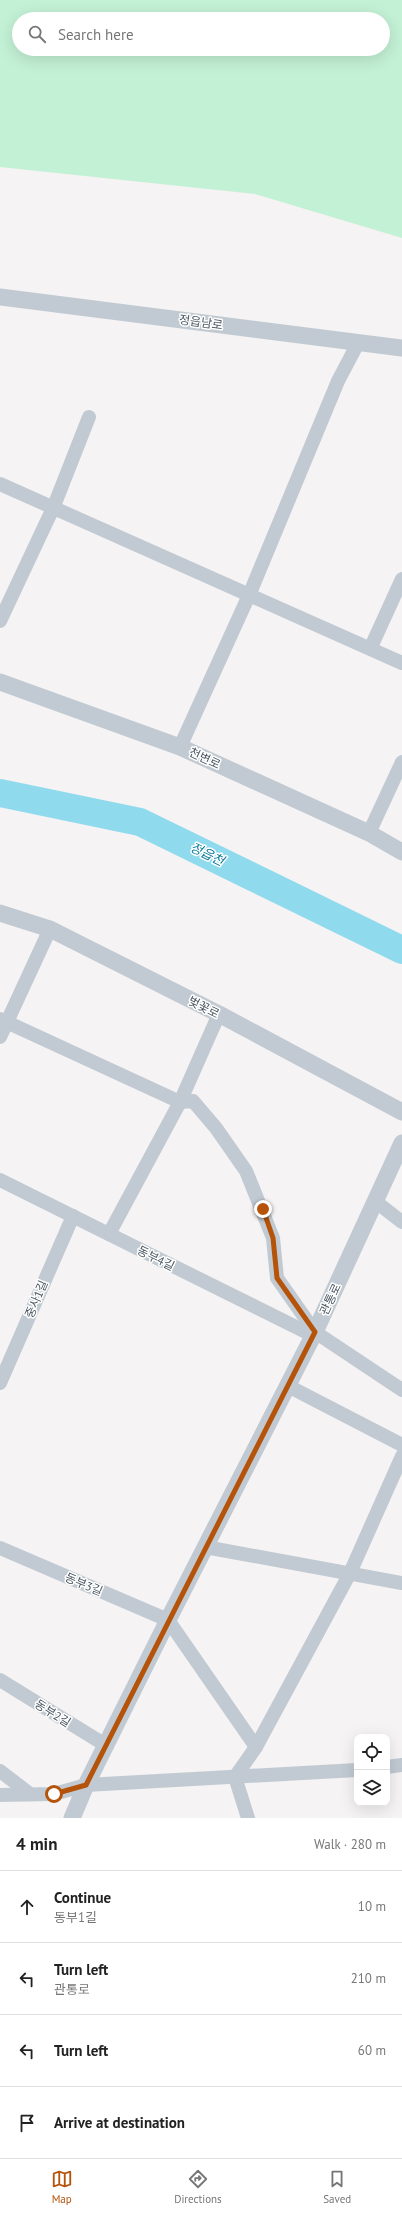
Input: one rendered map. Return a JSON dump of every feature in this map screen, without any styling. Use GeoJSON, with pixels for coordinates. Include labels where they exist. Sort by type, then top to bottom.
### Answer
{"type":"FeatureCollection","features":[{"type":"Feature","properties":{"kind":"street","name":"정읍남로"},"geometry":{"type":"LineString","coordinates":[[0,297],[402,348]]}},
{"type":"Feature","properties":{"kind":"street"},"geometry":{"type":"LineString","coordinates":[[180,747],[250,593],[338,381],[358,343]]}},
{"type":"Feature","properties":{"kind":"street"},"geometry":{"type":"LineString","coordinates":[[0,621],[54,506],[89,417]]}},
{"type":"Feature","properties":{"kind":"street"},"geometry":{"type":"LineString","coordinates":[[0,484],[54,506],[250,593],[371,647],[402,663]]}},
{"type":"Feature","properties":{"kind":"street"},"geometry":{"type":"LineString","coordinates":[[371,647],[402,579]]}},
{"type":"Feature","properties":{"kind":"street","name":"천변로"},"geometry":{"type":"LineString","coordinates":[[0,682],[180,747],[369,833],[402,852]]}},
{"type":"Feature","properties":{"kind":"street"},"geometry":{"type":"LineString","coordinates":[[369,833],[402,762]]}},
{"type":"Feature","properties":{"kind":"street","name":"벚꽃로"},"geometry":{"type":"LineString","coordinates":[[0,913],[50,929],[219,1014],[402,1112]]}},
{"type":"Feature","properties":{"kind":"street"},"geometry":{"type":"LineString","coordinates":[[0,1037],[3,1021],[50,929]]}},
{"type":"Feature","properties":{"kind":"street"},"geometry":{"type":"LineString","coordinates":[[109,1234],[180,1102],[219,1014]]}},
{"type":"Feature","properties":{"kind":"street"},"geometry":{"type":"LineString","coordinates":[[3,1021],[180,1102],[193,1102],[216,1128],[246,1171],[273,1238],[277,1278],[314,1333],[402,1390]]}},
{"type":"Feature","properties":{"kind":"street","name":"관통로"},"geometry":{"type":"LineString","coordinates":[[72,1818],[86,1785],[168,1620],[314,1333],[402,1143]]}},
{"type":"Feature","properties":{"kind":"street","name":"동부4길"},"geometry":{"type":"LineString","coordinates":[[0,1180],[314,1333]]}},
{"type":"Feature","properties":{"kind":"street"},"geometry":{"type":"LineString","coordinates":[[375,1201],[402,1222]]}},
{"type":"Feature","properties":{"kind":"street","name":"중사1길"},"geometry":{"type":"LineString","coordinates":[[0,1383],[72,1216]]}},
{"type":"Feature","properties":{"kind":"street"},"geometry":{"type":"LineString","coordinates":[[288,1386],[402,1445]]}},
{"type":"Feature","properties":{"kind":"street"},"geometry":{"type":"LineString","coordinates":[[235,1777],[256,1747],[350,1572],[402,1456]]}},
{"type":"Feature","properties":{"kind":"street"},"geometry":{"type":"LineString","coordinates":[[205,1547],[350,1572],[402,1583]]}},
{"type":"Feature","properties":{"kind":"street","name":"동부3길"},"geometry":{"type":"LineString","coordinates":[[0,1548],[168,1620]]}},
{"type":"Feature","properties":{"kind":"street"},"geometry":{"type":"LineString","coordinates":[[168,1620],[256,1747]]}},
{"type":"Feature","properties":{"kind":"street","name":"동부2길"},"geometry":{"type":"LineString","coordinates":[[0,1680],[106,1746]]}},
{"type":"Feature","properties":{"kind":"street"},"geometry":{"type":"LineString","coordinates":[[390,1767],[402,1765]]}},
{"type":"Feature","properties":{"kind":"street"},"geometry":{"type":"LineString","coordinates":[[0,1796],[54,1794],[86,1785],[354,1770]]}},
{"type":"Feature","properties":{"kind":"street"},"geometry":{"type":"LineString","coordinates":[[0,1771],[30,1794]]}},
{"type":"Feature","properties":{"kind":"street"},"geometry":{"type":"LineString","coordinates":[[235,1777],[248,1818]]}},
{"type":"Feature","properties":{"kind":"green space"},"geometry":{"type":"Polygon","coordinates":[[[0,0],[402,0],[402,238],[255,194],[0,167],[0,0]]]}},
{"type":"Feature","properties":{"kind":"waterway","name":"정읍천"},"geometry":{"type":"LineString","coordinates":[[0,793],[140,822],[402,950]]}},
{"type":"Feature","properties":{"kind":"route"},"geometry":{"type":"LineString","coordinates":[[54,1794],[86,1785],[168,1620],[288,1386],[312,1335],[315,1332],[277,1278],[273,1238],[263,1209]]}}]}
